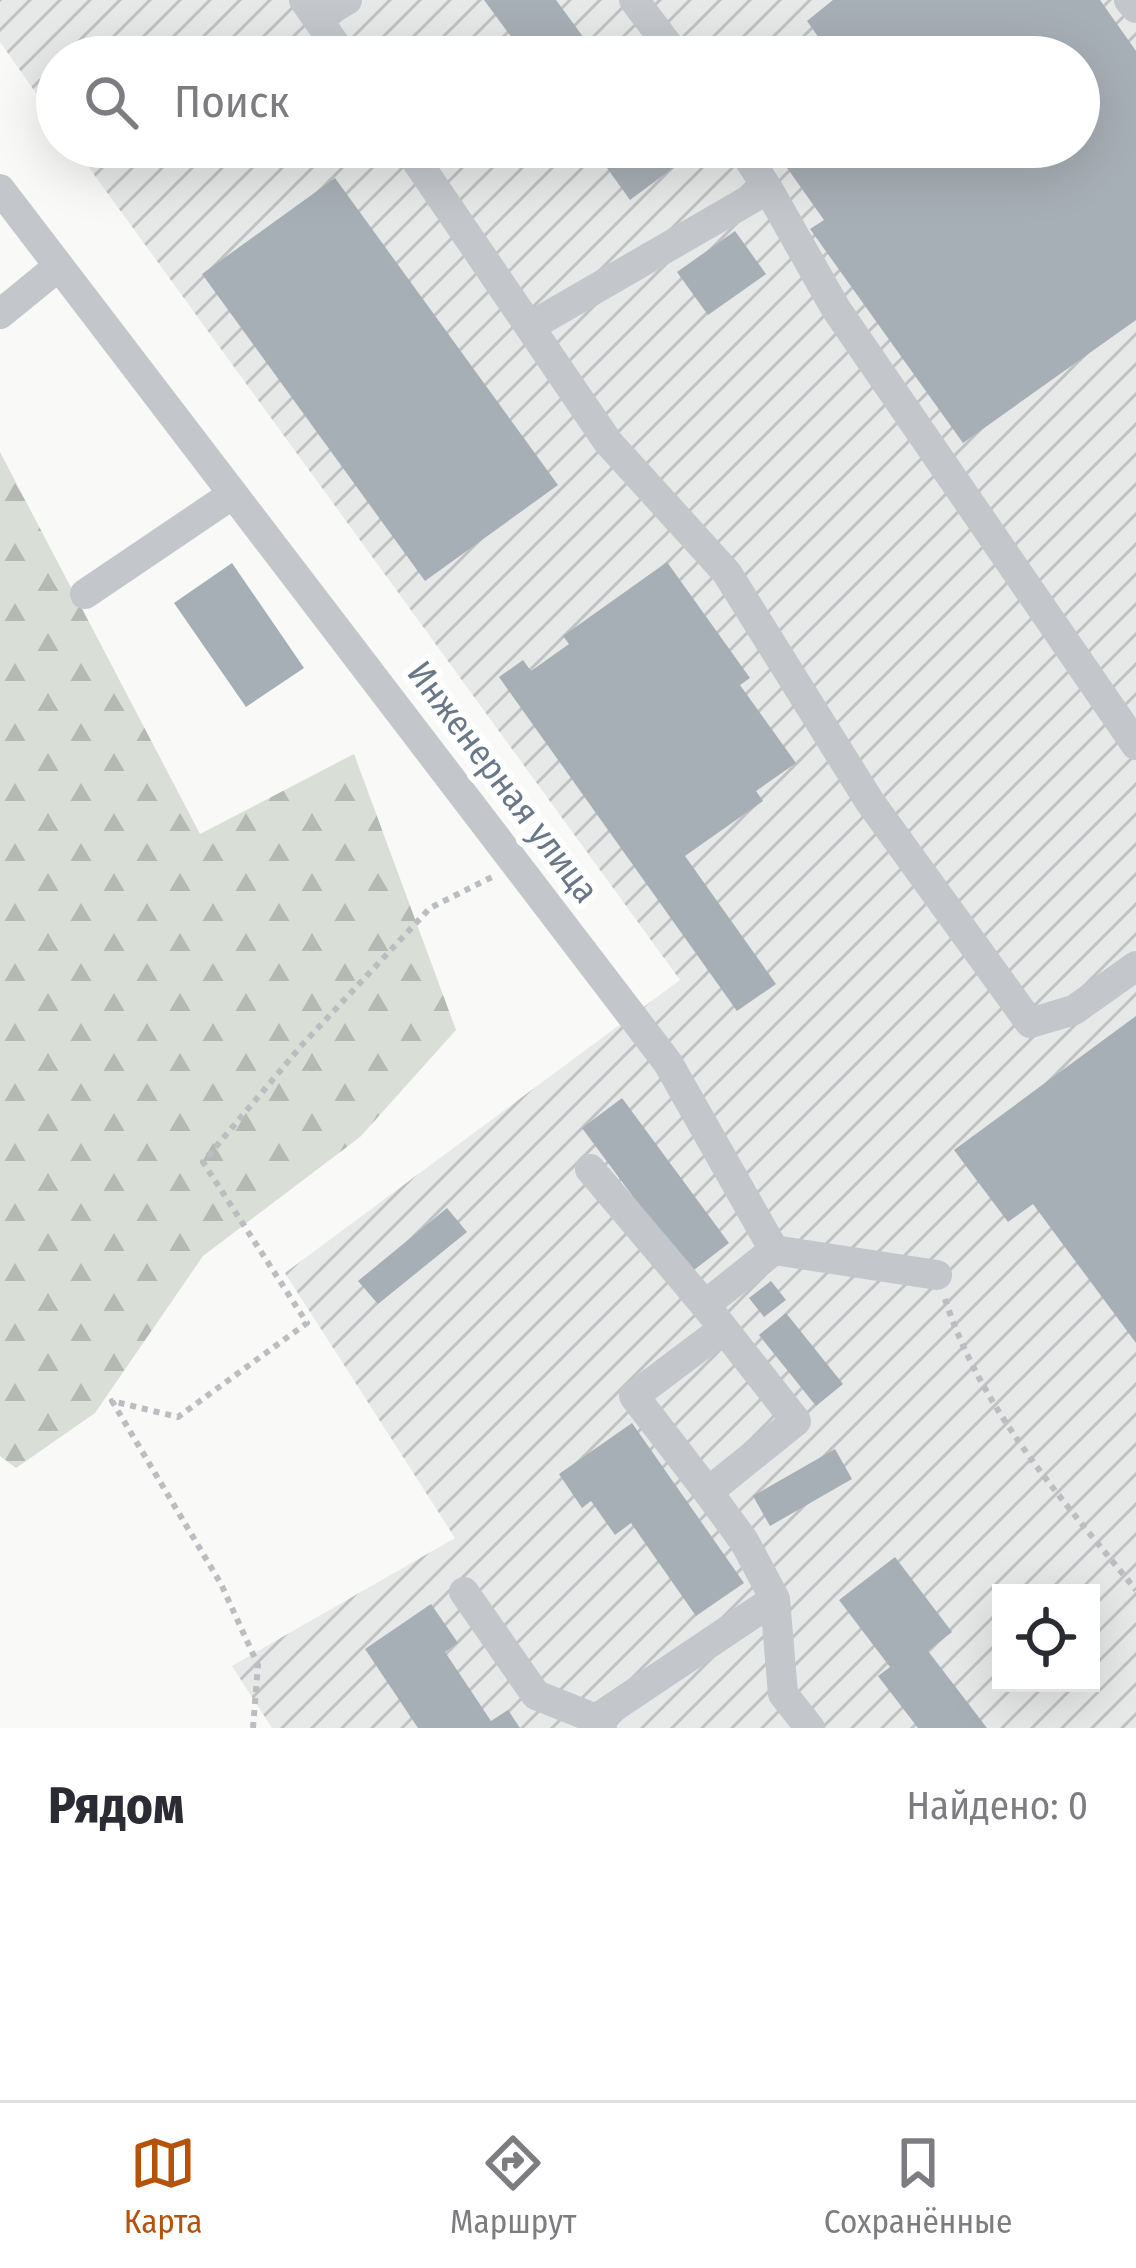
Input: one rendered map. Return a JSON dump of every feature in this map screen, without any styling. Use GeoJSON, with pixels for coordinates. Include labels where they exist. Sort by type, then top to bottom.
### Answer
{"type":"FeatureCollection","features":[{"type":"Feature","properties":{"kind":"street"},"geometry":{"type":"LineString","coordinates":[[330,36],[311,9],[347,0]]}},
{"type":"Feature","properties":{"kind":"street"},"geometry":{"type":"LineString","coordinates":[[634,0],[661,36]]}},
{"type":"Feature","properties":{"kind":"street"},"geometry":{"type":"LineString","coordinates":[[1129,0],[1136,8]]}},
{"type":"Feature","properties":{"kind":"street"},"geometry":{"type":"LineString","coordinates":[[422,168],[608,442],[727,573],[870,802],[1030,1023],[1074,1010],[1136,966]]}},
{"type":"Feature","properties":{"kind":"street"},"geometry":{"type":"LineString","coordinates":[[754,168],[836,309],[1136,745]]}},
{"type":"Feature","properties":{"kind":"street","name":"Инженерная улица"},"geometry":{"type":"LineString","coordinates":[[0,189],[668,1064],[774,1250]]}},
{"type":"Feature","properties":{"kind":"street"},"geometry":{"type":"LineString","coordinates":[[531,326],[767,189]]}},
{"type":"Feature","properties":{"kind":"street"},"geometry":{"type":"LineString","coordinates":[[0,314],[59,266]]}},
{"type":"Feature","properties":{"kind":"street"},"geometry":{"type":"LineString","coordinates":[[86,594],[233,494]]}},
{"type":"Feature","properties":{"kind":"street"},"geometry":{"type":"LineString","coordinates":[[590,1169],[796,1421],[708,1492]]}},
{"type":"Feature","properties":{"kind":"street"},"geometry":{"type":"LineString","coordinates":[[810,1728],[783,1694],[775,1599],[744,1540],[634,1396],[774,1250],[937,1275]]}},
{"type":"Feature","properties":{"kind":"street"},"geometry":{"type":"LineString","coordinates":[[464,1592],[536,1695],[599,1724],[775,1599]]}},
{"type":"Feature","properties":{"kind":"path"},"geometry":{"type":"LineString","coordinates":[[253,1728],[259,1665],[221,1584],[112,1401],[178,1417],[307,1323],[202,1162],[302,1045],[430,908],[517,865]]}},
{"type":"Feature","properties":{"kind":"path"},"geometry":{"type":"LineString","coordinates":[[937,1275],[960,1344],[1043,1473],[1136,1590]]}},
{"type":"Feature","properties":{"kind":"shaded area"},"geometry":{"type":"Polygon","coordinates":[[[0,0],[1136,0],[1136,1728],[272,1728],[232,1666],[455,1538],[285,1273],[680,980],[89,168],[1100,168],[1100,36],[36,36],[36,93],[0,42],[0,0]]]}},
{"type":"Feature","properties":{"kind":"green space"},"geometry":{"type":"Polygon","coordinates":[[[0,452],[200,834],[354,754],[456,1030],[360,1137],[203,1256],[95,1413],[16,1468],[0,1456],[0,452]]]}},
{"type":"Feature","properties":{"kind":"building"},"geometry":{"type":"Polygon","coordinates":[[[484,0],[556,0],[583,36],[511,36],[484,0]]]}},
{"type":"Feature","properties":{"kind":"building"},"geometry":{"type":"Polygon","coordinates":[[[833,0],[1100,0],[1136,51],[1136,320],[963,443],[810,229],[824,220],[787,168],[1100,168],[1100,36],[818,36],[807,21],[833,0]]]}},
{"type":"Feature","properties":{"kind":"building"},"geometry":{"type":"Polygon","coordinates":[[[607,168],[673,168],[630,200],[607,168]]]}},
{"type":"Feature","properties":{"kind":"building"},"geometry":{"type":"Polygon","coordinates":[[[335,178],[558,485],[425,581],[202,274],[335,178]]]}},
{"type":"Feature","properties":{"kind":"building"},"geometry":{"type":"Polygon","coordinates":[[[735,231],[766,274],[708,315],[677,272],[735,231]]]}},
{"type":"Feature","properties":{"kind":"building"},"geometry":{"type":"Polygon","coordinates":[[[667,562],[750,678],[740,685],[796,763],[756,791],[763,801],[685,856],[776,984],[737,1011],[499,677],[523,660],[531,671],[569,644],[563,636],[667,562]]]}},
{"type":"Feature","properties":{"kind":"building"},"geometry":{"type":"Polygon","coordinates":[[[232,563],[304,668],[246,707],[174,603],[232,563]]]}},
{"type":"Feature","properties":{"kind":"building"},"geometry":{"type":"Polygon","coordinates":[[[1136,1016],[1136,1343],[1033,1204],[1008,1222],[954,1150],[1136,1016]]]}},
{"type":"Feature","properties":{"kind":"building"},"geometry":{"type":"Polygon","coordinates":[[[622,1098],[729,1243],[690,1273],[582,1128],[622,1098]]]}},
{"type":"Feature","properties":{"kind":"building"},"geometry":{"type":"Polygon","coordinates":[[[447,1208],[467,1232],[378,1304],[358,1281],[447,1208]]]}},
{"type":"Feature","properties":{"kind":"building"},"geometry":{"type":"Polygon","coordinates":[[[771,1281],[786,1300],[764,1317],[749,1298],[771,1281]]]}},
{"type":"Feature","properties":{"kind":"building"},"geometry":{"type":"Polygon","coordinates":[[[786,1313],[843,1384],[816,1406],[759,1335],[786,1313]]]}},
{"type":"Feature","properties":{"kind":"building"},"geometry":{"type":"Polygon","coordinates":[[[632,1423],[744,1583],[696,1616],[631,1523],[615,1535],[591,1501],[582,1508],[559,1474],[632,1423]]]}},
{"type":"Feature","properties":{"kind":"building"},"geometry":{"type":"Polygon","coordinates":[[[835,1449],[852,1479],[770,1526],[753,1496],[835,1449]]]}},
{"type":"Feature","properties":{"kind":"building"},"geometry":{"type":"Polygon","coordinates":[[[895,1557],[952,1632],[928,1651],[987,1728],[918,1728],[878,1676],[890,1667],[839,1600],[895,1557]]]}},
{"type":"Feature","properties":{"kind":"building"},"geometry":{"type":"Polygon","coordinates":[[[431,1604],[458,1643],[445,1652],[491,1721],[508,1710],[520,1728],[418,1728],[365,1649],[431,1604]]]}}]}
